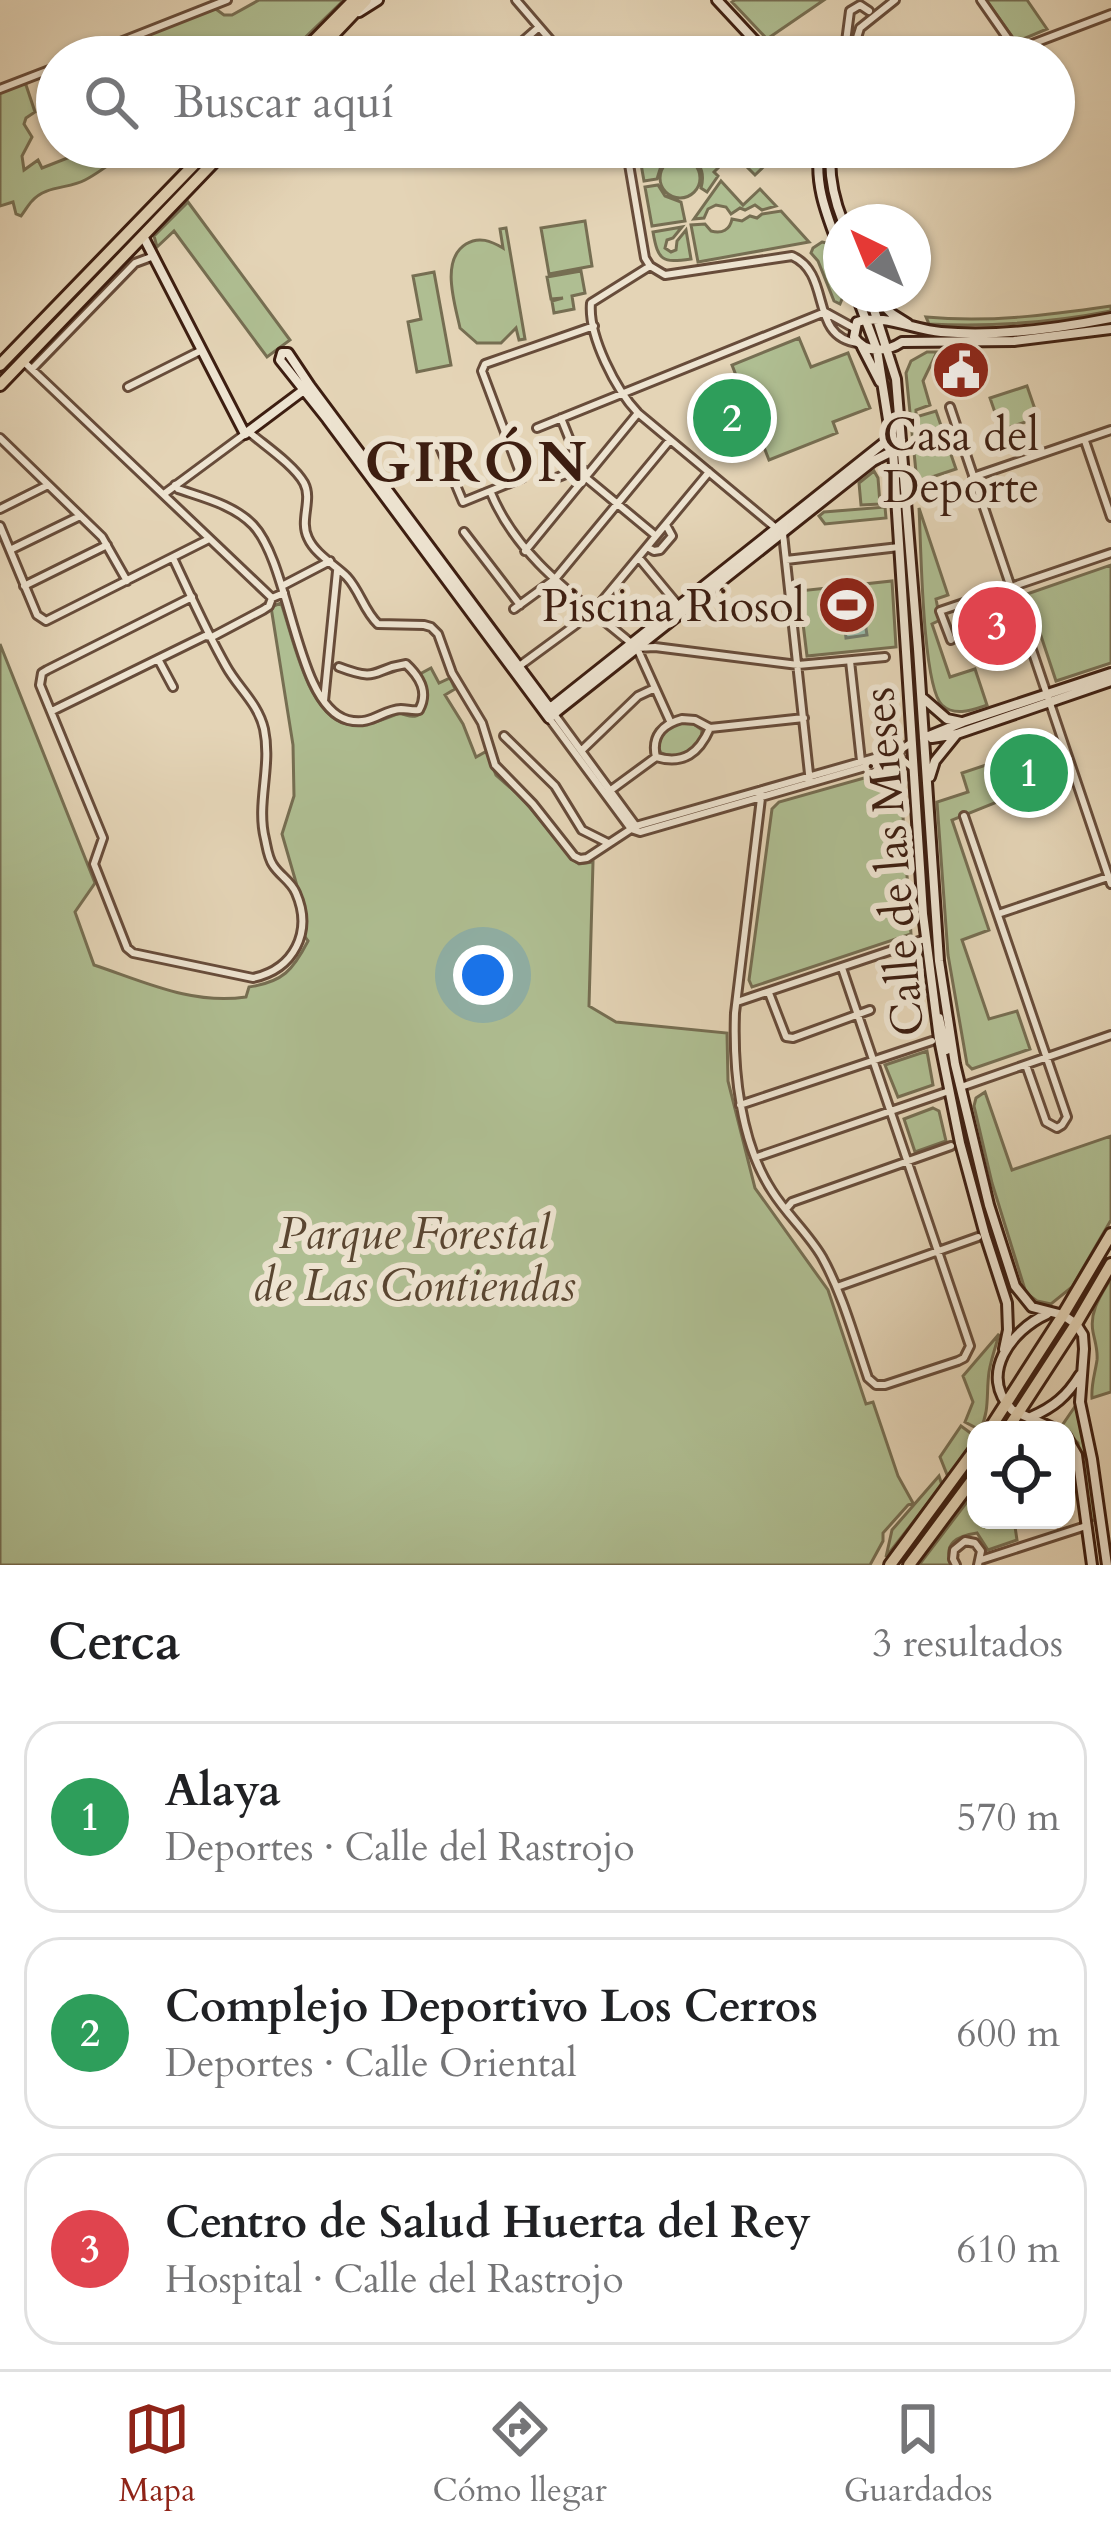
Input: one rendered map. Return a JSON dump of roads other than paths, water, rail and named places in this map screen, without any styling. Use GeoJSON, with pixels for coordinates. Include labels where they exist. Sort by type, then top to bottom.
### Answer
{"type":"FeatureCollection","features":[{"type":"Feature","properties":{"kind":"highway"},"geometry":{"type":"LineString","coordinates":[[319,36],[354,0]]}},
{"type":"Feature","properties":{"kind":"highway"},"geometry":{"type":"LineString","coordinates":[[332,36],[366,0]]}},
{"type":"Feature","properties":{"kind":"highway"},"geometry":{"type":"LineString","coordinates":[[0,385],[28,365],[208,168]]}},
{"type":"Feature","properties":{"kind":"highway"},"geometry":{"type":"LineString","coordinates":[[143,236],[143,224],[189,169]]}},
{"type":"Feature","properties":{"kind":"highway"},"geometry":{"type":"LineString","coordinates":[[0,365],[189,169]]}},
{"type":"Feature","properties":{"kind":"highway"},"geometry":{"type":"LineString","coordinates":[[76,287],[131,238],[143,236]]}},
{"type":"Feature","properties":{"kind":"highway"},"geometry":{"type":"LineString","coordinates":[[995,1421],[1111,1234]]}},
{"type":"Feature","properties":{"kind":"highway"},"geometry":{"type":"LineString","coordinates":[[1019,1421],[1111,1264]]}},
{"type":"Feature","properties":{"kind":"highway"},"geometry":{"type":"LineString","coordinates":[[890,1565],[967,1460]]}},
{"type":"Feature","properties":{"kind":"highway"},"geometry":{"type":"LineString","coordinates":[[910,1565],[967,1487]]}},
{"type":"Feature","properties":{"kind":"main road"},"geometry":{"type":"LineString","coordinates":[[348,20],[379,0]]}},
{"type":"Feature","properties":{"kind":"main road"},"geometry":{"type":"LineString","coordinates":[[719,1],[751,36]]}},
{"type":"Feature","properties":{"kind":"main road"},"geometry":{"type":"LineString","coordinates":[[817,168],[823,204]]}},
{"type":"Feature","properties":{"kind":"main road"},"geometry":{"type":"LineString","coordinates":[[829,168],[837,204]]}},
{"type":"Feature","properties":{"kind":"main road"},"geometry":{"type":"LineString","coordinates":[[143,236],[246,433],[307,388]]}},
{"type":"Feature","properties":{"kind":"main road","name":"Calle de las Mieses"},"geometry":{"type":"LineString","coordinates":[[857,312],[859,323],[877,350],[896,438],[910,545],[939,961],[957,1069],[989,1205],[1013,1281],[1024,1300],[1048,1313]]}},
{"type":"Feature","properties":{"kind":"main road","name":"Calle de las Mieses"},"geometry":{"type":"LineString","coordinates":[[876,312],[896,379],[893,451],[925,939],[949,1091],[1007,1303],[1008,1330],[998,1376],[1006,1405]]}},
{"type":"Feature","properties":{"kind":"main road"},"geometry":{"type":"LineString","coordinates":[[890,312],[915,328]]}},
{"type":"Feature","properties":{"kind":"main road"},"geometry":{"type":"LineString","coordinates":[[884,388],[854,337],[859,323],[878,319],[941,332],[988,332],[1111,318]]}},
{"type":"Feature","properties":{"kind":"main road"},"geometry":{"type":"LineString","coordinates":[[896,324],[903,336],[896,379]]}},
{"type":"Feature","properties":{"kind":"main road"},"geometry":{"type":"LineString","coordinates":[[860,344],[877,350],[901,344],[1014,341],[1111,328]]}},
{"type":"Feature","properties":{"kind":"main road"},"geometry":{"type":"LineString","coordinates":[[307,388],[549,713]]}},
{"type":"Feature","properties":{"kind":"main road"},"geometry":{"type":"LineString","coordinates":[[307,388],[549,713]]}},
{"type":"Feature","properties":{"kind":"main road"},"geometry":{"type":"LineString","coordinates":[[549,713],[636,652],[878,448],[896,438]]}},
{"type":"Feature","properties":{"kind":"main road"},"geometry":{"type":"LineString","coordinates":[[878,448],[893,451],[901,461],[910,545]]}},
{"type":"Feature","properties":{"kind":"main road"},"geometry":{"type":"LineString","coordinates":[[636,652],[678,605],[893,451]]}},
{"type":"Feature","properties":{"kind":"main road"},"geometry":{"type":"LineString","coordinates":[[876,460],[894,469]]}},
{"type":"Feature","properties":{"kind":"main road"},"geometry":{"type":"LineString","coordinates":[[903,606],[908,616],[916,730],[924,739],[957,734],[1111,677]]}},
{"type":"Feature","properties":{"kind":"main road"},"geometry":{"type":"LineString","coordinates":[[921,696],[934,710],[962,722]]}},
{"type":"Feature","properties":{"kind":"main road"},"geometry":{"type":"LineString","coordinates":[[914,768],[924,739],[962,722],[1049,698]]}},
{"type":"Feature","properties":{"kind":"main road"},"geometry":{"type":"LineString","coordinates":[[927,785],[935,761],[957,734]]}},
{"type":"Feature","properties":{"kind":"main road"},"geometry":{"type":"LineString","coordinates":[[935,917],[933,933],[925,939],[939,961]]}},
{"type":"Feature","properties":{"kind":"main road"},"geometry":{"type":"LineString","coordinates":[[935,1010],[952,1080],[961,1088],[954,1096],[967,1169]]}},
{"type":"Feature","properties":{"kind":"main road"},"geometry":{"type":"LineString","coordinates":[[1004,1349],[1027,1324],[1048,1313],[1063,1315],[1083,1335],[1080,1402],[1106,1519],[1106,1565]]}},
{"type":"Feature","properties":{"kind":"main road"},"geometry":{"type":"LineString","coordinates":[[1025,1416],[1057,1404],[1081,1373]]}},
{"type":"Feature","properties":{"kind":"main road"},"geometry":{"type":"LineString","coordinates":[[1006,1405],[1036,1421]]}},
{"type":"Feature","properties":{"kind":"main road"},"geometry":{"type":"LineString","coordinates":[[1075,1452],[1092,1565]]}},
{"type":"Feature","properties":{"kind":"street"},"geometry":{"type":"LineString","coordinates":[[135,36],[226,0]]}},
{"type":"Feature","properties":{"kind":"street"},"geometry":{"type":"LineString","coordinates":[[515,0],[547,36]]}},
{"type":"Feature","properties":{"kind":"street"},"geometry":{"type":"LineString","coordinates":[[857,36],[870,15],[895,0]]}},
{"type":"Feature","properties":{"kind":"street"},"geometry":{"type":"LineString","coordinates":[[982,0],[1005,36]]}},
{"type":"Feature","properties":{"kind":"street"},"geometry":{"type":"LineString","coordinates":[[849,36],[852,4],[870,15]]}},
{"type":"Feature","properties":{"kind":"street"},"geometry":{"type":"LineString","coordinates":[[1055,36],[1111,14]]}},
{"type":"Feature","properties":{"kind":"street"},"geometry":{"type":"LineString","coordinates":[[850,23],[860,28]]}},
{"type":"Feature","properties":{"kind":"street"},"geometry":{"type":"LineString","coordinates":[[529,36],[539,27]]}},
{"type":"Feature","properties":{"kind":"street"},"geometry":{"type":"LineString","coordinates":[[0,89],[36,75]]}},
{"type":"Feature","properties":{"kind":"street"},"geometry":{"type":"LineString","coordinates":[[629,168],[642,247],[650,266],[665,275],[792,256],[809,268],[823,305]]}},
{"type":"Feature","properties":{"kind":"street"},"geometry":{"type":"LineString","coordinates":[[154,256],[135,263],[28,365],[272,598]]}},
{"type":"Feature","properties":{"kind":"street"},"geometry":{"type":"LineString","coordinates":[[650,266],[591,303],[594,326],[620,395],[780,530],[810,779]]}},
{"type":"Feature","properties":{"kind":"street"},"geometry":{"type":"LineString","coordinates":[[822,302],[837,317]]}},
{"type":"Feature","properties":{"kind":"street"},"geometry":{"type":"LineString","coordinates":[[537,428],[825,312],[859,323]]}},
{"type":"Feature","properties":{"kind":"street"},"geometry":{"type":"LineString","coordinates":[[825,312],[837,337],[860,344]]}},
{"type":"Feature","properties":{"kind":"street"},"geometry":{"type":"LineString","coordinates":[[440,447],[463,502],[522,478],[482,371],[484,364],[594,326]]}},
{"type":"Feature","properties":{"kind":"street"},"geometry":{"type":"LineString","coordinates":[[128,387],[202,350]]}},
{"type":"Feature","properties":{"kind":"street"},"geometry":{"type":"LineString","coordinates":[[950,407],[1110,879],[998,914]]}},
{"type":"Feature","properties":{"kind":"street"},"geometry":{"type":"LineString","coordinates":[[525,551],[638,413]]}},
{"type":"Feature","properties":{"kind":"street"},"geometry":{"type":"LineString","coordinates":[[561,418],[585,473],[656,536]]}},
{"type":"Feature","properties":{"kind":"street"},"geometry":{"type":"LineString","coordinates":[[973,477],[1111,430]]}},
{"type":"Feature","properties":{"kind":"street"},"geometry":{"type":"LineString","coordinates":[[164,494],[246,433],[300,476],[308,496],[305,531],[312,545],[351,581],[369,616],[378,624],[424,625],[438,634],[452,673],[482,723],[495,765],[574,856],[580,860],[592,855],[633,828]]}},
{"type":"Feature","properties":{"kind":"street"},"geometry":{"type":"LineString","coordinates":[[0,438],[108,544],[127,580]]}},
{"type":"Feature","properties":{"kind":"street"},"geometry":{"type":"LineString","coordinates":[[464,532],[517,607],[555,579],[670,440]]}},
{"type":"Feature","properties":{"kind":"street"},"geometry":{"type":"LineString","coordinates":[[1084,440],[1111,517]]}},
{"type":"Feature","properties":{"kind":"street"},"geometry":{"type":"LineString","coordinates":[[518,667],[593,612],[710,472]]}},
{"type":"Feature","properties":{"kind":"street"},"geometry":{"type":"LineString","coordinates":[[551,480],[585,473]]}},
{"type":"Feature","properties":{"kind":"street"},"geometry":{"type":"LineString","coordinates":[[0,509],[48,485]]}},
{"type":"Feature","properties":{"kind":"street"},"geometry":{"type":"LineString","coordinates":[[175,485],[249,520],[261,534],[313,682],[334,715],[368,722],[399,709],[419,710],[424,702],[422,684],[406,664],[369,676],[339,667]]}},
{"type":"Feature","properties":{"kind":"street"},"geometry":{"type":"LineString","coordinates":[[491,493],[525,551],[636,652],[671,722]]}},
{"type":"Feature","properties":{"kind":"street"},"geometry":{"type":"LineString","coordinates":[[10,550],[80,516]]}},
{"type":"Feature","properties":{"kind":"street"},"geometry":{"type":"LineString","coordinates":[[647,547],[655,551],[666,544],[671,536],[665,525]]}},
{"type":"Feature","properties":{"kind":"street"},"geometry":{"type":"LineString","coordinates":[[0,526],[37,615],[46,621],[210,539]]}},
{"type":"Feature","properties":{"kind":"street"},"geometry":{"type":"LineString","coordinates":[[24,586],[108,544]]}},
{"type":"Feature","properties":{"kind":"street"},"geometry":{"type":"LineString","coordinates":[[787,560],[899,547]]}},
{"type":"Feature","properties":{"kind":"street"},"geometry":{"type":"LineString","coordinates":[[951,640],[940,610],[1111,553]]}},
{"type":"Feature","properties":{"kind":"street"},"geometry":{"type":"LineString","coordinates":[[173,557],[229,671],[247,692],[264,726],[267,778],[260,823],[271,863],[295,888],[303,920],[291,958],[267,975],[253,978],[127,948],[95,870],[94,859],[103,838],[40,685],[42,674],[192,597]]}},
{"type":"Feature","properties":{"kind":"street"},"geometry":{"type":"LineString","coordinates":[[639,558],[678,605]]}},
{"type":"Feature","properties":{"kind":"street"},"geometry":{"type":"LineString","coordinates":[[52,711],[205,636],[212,637],[333,564]]}},
{"type":"Feature","properties":{"kind":"street"},"geometry":{"type":"LineString","coordinates":[[324,704],[333,564]]}},
{"type":"Feature","properties":{"kind":"street"},"geometry":{"type":"LineString","coordinates":[[652,636],[655,647]]}},
{"type":"Feature","properties":{"kind":"street"},"geometry":{"type":"LineString","coordinates":[[636,652],[655,647],[798,665],[885,657]]}},
{"type":"Feature","properties":{"kind":"street"},"geometry":{"type":"LineString","coordinates":[[158,658],[173,687]]}},
{"type":"Feature","properties":{"kind":"street"},"geometry":{"type":"LineString","coordinates":[[850,661],[861,761]]}},
{"type":"Feature","properties":{"kind":"street"},"geometry":{"type":"LineString","coordinates":[[313,682],[326,681]]}},
{"type":"Feature","properties":{"kind":"street"},"geometry":{"type":"LineString","coordinates":[[581,751],[638,696],[655,688]]}},
{"type":"Feature","properties":{"kind":"street"},"geometry":{"type":"LineString","coordinates":[[549,713],[610,790],[633,828]]}},
{"type":"Feature","properties":{"kind":"street"},"geometry":{"type":"LineString","coordinates":[[549,713],[640,832],[899,751],[912,742]]}},
{"type":"Feature","properties":{"kind":"street"},"geometry":{"type":"LineString","coordinates":[[656,757],[656,737],[671,722],[688,718],[710,728],[804,718]]}},
{"type":"Feature","properties":{"kind":"street"},"geometry":{"type":"LineString","coordinates":[[610,790],[656,757],[688,757],[701,746],[710,728]]}},
{"type":"Feature","properties":{"kind":"street"},"geometry":{"type":"LineString","coordinates":[[504,736],[555,786],[582,830],[608,843]]}},
{"type":"Feature","properties":{"kind":"street"},"geometry":{"type":"LineString","coordinates":[[810,779],[896,758],[914,768]]}},
{"type":"Feature","properties":{"kind":"street"},"geometry":{"type":"LineString","coordinates":[[762,794],[737,1002],[734,1049],[740,1105],[773,1195],[808,1235],[837,1287],[868,1378],[873,1384],[885,1385],[958,1361],[969,1352],[842,968]]}},
{"type":"Feature","properties":{"kind":"street"},"geometry":{"type":"LineString","coordinates":[[964,816],[1067,1117],[1057,1128],[1046,1122],[1026,1065]]}},
{"type":"Feature","properties":{"kind":"street"},"geometry":{"type":"LineString","coordinates":[[737,1002],[925,939]]}},
{"type":"Feature","properties":{"kind":"street"},"geometry":{"type":"LineString","coordinates":[[769,992],[786,1036],[793,1038],[869,1010]]}},
{"type":"Feature","properties":{"kind":"street"},"geometry":{"type":"LineString","coordinates":[[756,1157],[1111,1035]]}},
{"type":"Feature","properties":{"kind":"street"},"geometry":{"type":"LineString","coordinates":[[740,1105],[932,1041]]}},
{"type":"Feature","properties":{"kind":"street"},"geometry":{"type":"LineString","coordinates":[[957,1069],[974,1083]]}},
{"type":"Feature","properties":{"kind":"street"},"geometry":{"type":"LineString","coordinates":[[786,1209],[792,1202],[951,1146]]}},
{"type":"Feature","properties":{"kind":"street"},"geometry":{"type":"LineString","coordinates":[[837,1287],[978,1237]]}},
{"type":"Feature","properties":{"kind":"street"},"geometry":{"type":"LineString","coordinates":[[955,1565],[954,1550],[965,1541],[978,1546],[979,1563],[1089,1525]]}},
{"type":"Feature","properties":{"kind":"street"},"geometry":{"type":"LineString","coordinates":[[1012,1550],[1013,1565]]}},
{"type":"Feature","properties":{"kind":"place","name":"Casa del Deporte"},"geometry":{"type":"Point","coordinates":[961,370]}},
{"type":"Feature","properties":{"kind":"place","name":"Complejo Deportivo Los Cerros"},"geometry":{"type":"Point","coordinates":[732,418]}},
{"type":"Feature","properties":{"kind":"place","name":"Piscina Riosol"},"geometry":{"type":"Point","coordinates":[847,605]}},
{"type":"Feature","properties":{"kind":"place","name":"Centro de Salud Huerta del Rey"},"geometry":{"type":"Point","coordinates":[997,626]}},
{"type":"Feature","properties":{"kind":"place","name":"Alaya"},"geometry":{"type":"Point","coordinates":[1029,773]}},
{"type":"Feature","properties":{"kind":"district","name":"GIRÓN"},"geometry":{"type":"Point","coordinates":[477,461]}},
{"type":"Feature","properties":{"kind":"park label","name":"Parque Forestal de Las Contiendas"},"geometry":{"type":"Point","coordinates":[414,1258]}}]}
